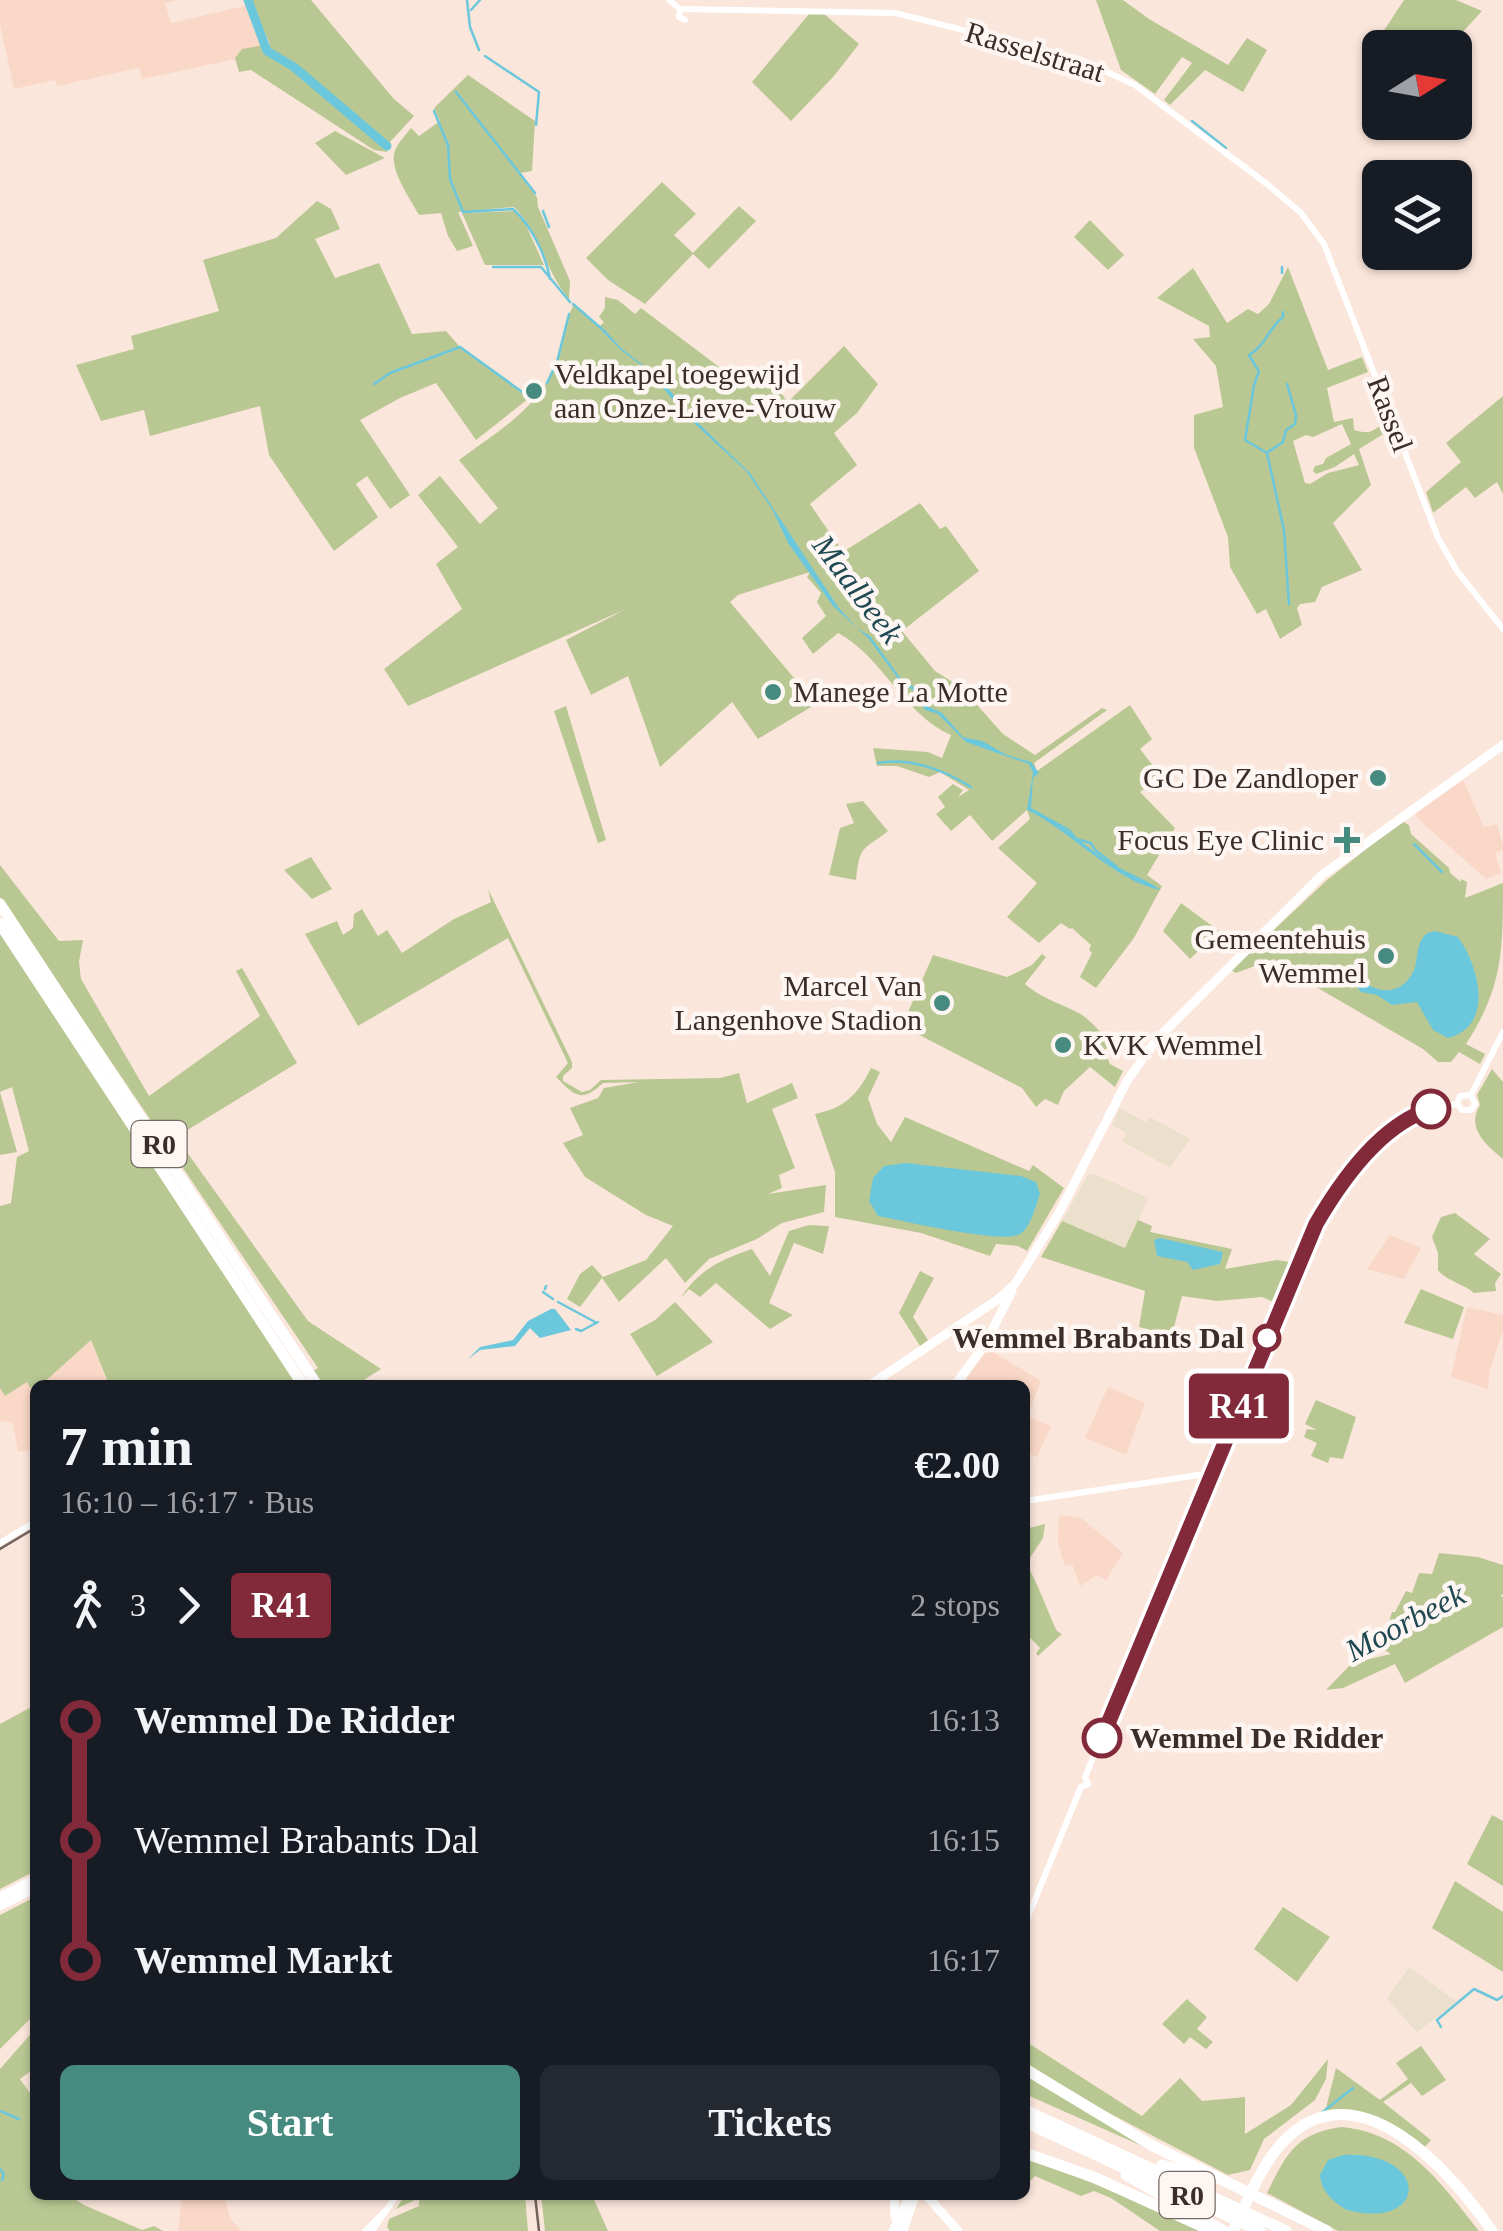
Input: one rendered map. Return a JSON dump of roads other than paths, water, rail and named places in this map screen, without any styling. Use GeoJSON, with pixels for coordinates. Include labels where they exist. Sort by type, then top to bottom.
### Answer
{"type":"FeatureCollection","features":[{"type":"Feature","properties":{"kind":"highway","name":"R0"},"geometry":{"type":"LineString","coordinates":[[0,904],[314,1380]]}},
{"type":"Feature","properties":{"kind":"highway","name":"R0"},"geometry":{"type":"LineString","coordinates":[[0,924],[301,1380]]}},
{"type":"Feature","properties":{"kind":"highway"},"geometry":{"type":"LineString","coordinates":[[1030,2072],[1138,2138],[1327,2231]]}},
{"type":"Feature","properties":{"kind":"highway","name":"R0"},"geometry":{"type":"LineString","coordinates":[[1030,2112],[1286,2231]]}},
{"type":"Feature","properties":{"kind":"highway"},"geometry":{"type":"LineString","coordinates":[[1233,2231],[1282,2143],[1304,2126],[1330,2118],[1366,2118],[1388,2126],[1421,2148],[1492,2231]]}},
{"type":"Feature","properties":{"kind":"highway","name":"R0"},"geometry":{"type":"LineString","coordinates":[[1030,2124],[1260,2231]]}},
{"type":"Feature","properties":{"kind":"highway"},"geometry":{"type":"LineString","coordinates":[[1241,2231],[1263,2178],[1281,2156],[1304,2134],[1331,2124],[1365,2126],[1386,2133],[1416,2154],[1483,2231]]}},
{"type":"Feature","properties":{"kind":"highway"},"geometry":{"type":"LineString","coordinates":[[1030,2155],[1096,2178],[1212,2231]]}},
{"type":"Feature","properties":{"kind":"highway"},"geometry":{"type":"LineString","coordinates":[[1112,2161],[1124,2174],[1224,2231]]}},
{"type":"Feature","properties":{"kind":"highway"},"geometry":{"type":"LineString","coordinates":[[1148,2164],[1240,2187]]}},
{"type":"Feature","properties":{"kind":"main road"},"geometry":{"type":"LineString","coordinates":[[960,1380],[984,1346],[1134,1070],[1156,1040],[1329,868],[1503,745]]}},
{"type":"Feature","properties":{"kind":"main road"},"geometry":{"type":"LineString","coordinates":[[877,1380],[1015,1284]]}},
{"type":"Feature","properties":{"kind":"main road"},"geometry":{"type":"LineString","coordinates":[[0,1897],[30,1882]]}},
{"type":"Feature","properties":{"kind":"main road"},"geometry":{"type":"LineString","coordinates":[[0,1906],[30,1891]]}},
{"type":"Feature","properties":{"kind":"main road"},"geometry":{"type":"LineString","coordinates":[[894,2200],[897,2229]]}},
{"type":"Feature","properties":{"kind":"main road"},"geometry":{"type":"LineString","coordinates":[[897,2229],[911,2200]]}},
{"type":"Feature","properties":{"kind":"main road"},"geometry":{"type":"LineString","coordinates":[[931,2200],[958,2231]]}},
{"type":"Feature","properties":{"kind":"street","name":"Rasselstraat"},"geometry":{"type":"LineString","coordinates":[[670,0],[680,9],[679,17],[683,20],[690,17],[690,11],[722,8],[895,13],[1080,59],[1135,85],[1283,196]]}},
{"type":"Feature","properties":{"kind":"street","name":"Rassel"},"geometry":{"type":"LineString","coordinates":[[1283,196],[1315,230],[1332,263],[1438,538],[1457,571],[1503,628]]}},
{"type":"Feature","properties":{"kind":"street"},"geometry":{"type":"LineString","coordinates":[[1471,1095],[1503,1032]]}},
{"type":"Feature","properties":{"kind":"street"},"geometry":{"type":"LineString","coordinates":[[1457,1104],[1460,1096],[1471,1095]]}},
{"type":"Feature","properties":{"kind":"street"},"geometry":{"type":"LineString","coordinates":[[1457,1104],[1463,1111],[1471,1110],[1475,1104],[1471,1095]]}},
{"type":"Feature","properties":{"kind":"street"},"geometry":{"type":"LineString","coordinates":[[1030,1912],[1080,1787],[1078,1779],[1085,1777],[1300,1256],[1325,1209],[1369,1153],[1402,1122],[1424,1111],[1457,1104]]}},
{"type":"Feature","properties":{"kind":"street"},"geometry":{"type":"LineString","coordinates":[[1030,1500],[1212,1472]]}},
{"type":"Feature","properties":{"kind":"street"},"geometry":{"type":"LineString","coordinates":[[0,1542],[30,1525]]}},
{"type":"Feature","properties":{"kind":"street"},"geometry":{"type":"LineString","coordinates":[[372,2231],[394,2200]]}},
{"type":"Feature","properties":{"kind":"street"},"geometry":{"type":"LineString","coordinates":[[365,2231],[387,2210]]}},
{"type":"Feature","properties":{"kind":"water"},"geometry":{"type":"Polygon","coordinates":[[[600,329],[660,379],[695,420],[750,473],[838,607],[857,628],[833,606],[788,543],[772,509],[746,471],[684,414],[652,374],[621,350],[600,329]]]}},
{"type":"Feature","properties":{"kind":"water"},"geometry":{"type":"Polygon","coordinates":[[[857,628],[870,636],[904,683],[915,687],[925,705],[942,713],[963,737],[1031,762],[1039,773],[1033,778],[1031,808],[1107,861],[1161,890],[1110,867],[1027,810],[1033,773],[1029,764],[966,742],[938,714],[925,710],[913,690],[902,684],[857,628]]]}},
{"type":"Feature","properties":{"kind":"water"},"geometry":{"type":"Polygon","coordinates":[[[1435,931],[1458,937],[1472,963],[1478,994],[1472,1021],[1448,1038],[1433,1030],[1417,1002],[1392,1005],[1377,995],[1361,992],[1345,972],[1352,969],[1375,988],[1392,990],[1401,986],[1414,970],[1422,939],[1435,931]]]}},
{"type":"Feature","properties":{"kind":"water"},"geometry":{"type":"Polygon","coordinates":[[[906,1163],[1021,1176],[1036,1182],[1040,1194],[1026,1228],[1007,1237],[878,1216],[869,1201],[873,1178],[884,1166],[906,1163]]]}},
{"type":"Feature","properties":{"kind":"water"},"geometry":{"type":"Polygon","coordinates":[[[1154,1240],[1223,1252],[1220,1264],[1193,1270],[1187,1262],[1157,1256],[1154,1240]]]}},
{"type":"Feature","properties":{"kind":"water"},"geometry":{"type":"Polygon","coordinates":[[[551,1309],[571,1330],[540,1338],[530,1328],[515,1346],[480,1350],[467,1360],[480,1347],[513,1340],[528,1321],[551,1309]]]}},
{"type":"Feature","properties":{"kind":"water"},"geometry":{"type":"Polygon","coordinates":[[[1343,2155],[1372,2157],[1392,2165],[1405,2176],[1409,2189],[1405,2201],[1393,2210],[1374,2214],[1347,2210],[1337,2203],[1325,2191],[1320,2175],[1328,2160],[1343,2155]]]}},
{"type":"Feature","properties":{"kind":"waterway"},"geometry":{"type":"LineString","coordinates":[[248,0],[267,51],[294,67],[387,146]]}},
{"type":"Feature","properties":{"kind":"waterway","name":"Maalbeek"},"geometry":{"type":"LineString","coordinates":[[467,0],[470,27],[479,50]]}},
{"type":"Feature","properties":{"kind":"waterway"},"geometry":{"type":"LineString","coordinates":[[471,10],[480,0]]}},
{"type":"Feature","properties":{"kind":"waterway","name":"Maalbeek"},"geometry":{"type":"LineString","coordinates":[[485,56],[539,92],[536,125]]}},
{"type":"Feature","properties":{"kind":"waterway"},"geometry":{"type":"LineString","coordinates":[[456,92],[535,193]]}},
{"type":"Feature","properties":{"kind":"waterway"},"geometry":{"type":"LineString","coordinates":[[434,111],[448,145],[450,179],[463,212],[513,209],[537,241],[550,279]]}},
{"type":"Feature","properties":{"kind":"waterway"},"geometry":{"type":"LineString","coordinates":[[1192,121],[1226,148]]}},
{"type":"Feature","properties":{"kind":"waterway","name":"Maalbeek"},"geometry":{"type":"LineString","coordinates":[[543,211],[549,227]]}},
{"type":"Feature","properties":{"kind":"waterway"},"geometry":{"type":"LineString","coordinates":[[493,267],[541,267],[570,302]]}},
{"type":"Feature","properties":{"kind":"waterway"},"geometry":{"type":"LineString","coordinates":[[1282,267],[1282,273]]}},
{"type":"Feature","properties":{"kind":"waterway","name":"Maalbeek"},"geometry":{"type":"LineString","coordinates":[[573,304],[602,329]]}},
{"type":"Feature","properties":{"kind":"waterway"},"geometry":{"type":"LineString","coordinates":[[1283,312],[1283,317],[1249,355],[1259,372],[1245,440],[1267,453],[1284,530],[1289,604]]}},
{"type":"Feature","properties":{"kind":"waterway"},"geometry":{"type":"LineString","coordinates":[[547,383],[557,362],[569,314]]}},
{"type":"Feature","properties":{"kind":"waterway"},"geometry":{"type":"LineString","coordinates":[[374,384],[390,373],[460,347],[525,394]]}},
{"type":"Feature","properties":{"kind":"waterway"},"geometry":{"type":"LineString","coordinates":[[1268,452],[1283,442],[1286,430],[1295,424],[1287,384]]}},
{"type":"Feature","properties":{"kind":"waterway"},"geometry":{"type":"LineString","coordinates":[[878,763],[926,766],[971,787]]}},
{"type":"Feature","properties":{"kind":"waterway","name":"Maalbeek"},"geometry":{"type":"LineString","coordinates":[[1047,818],[1069,830],[1076,839],[1091,843],[1116,866]]}},
{"type":"Feature","properties":{"kind":"waterway"},"geometry":{"type":"LineString","coordinates":[[1414,844],[1442,872]]}},
{"type":"Feature","properties":{"kind":"waterway"},"geometry":{"type":"LineString","coordinates":[[543,1292],[553,1299]]}},
{"type":"Feature","properties":{"kind":"waterway"},"geometry":{"type":"LineString","coordinates":[[558,1302],[595,1322]]}},
{"type":"Feature","properties":{"kind":"waterway"},"geometry":{"type":"LineString","coordinates":[[576,1329],[581,1331],[598,1322]]}},
{"type":"Feature","properties":{"kind":"waterway"},"geometry":{"type":"LineString","coordinates":[[1441,2027],[1437,2020],[1474,1989],[1497,2000],[1503,1996]]}},
{"type":"Feature","properties":{"kind":"waterway"},"geometry":{"type":"LineString","coordinates":[[1320,2114],[1353,2088]]}},
{"type":"Feature","properties":{"kind":"waterway"},"geometry":{"type":"LineString","coordinates":[[0,2111],[19,2119]]}},
{"type":"Feature","properties":{"kind":"waterway"},"geometry":{"type":"LineString","coordinates":[[0,2169],[4,2174],[2,2180]]}},
{"type":"Feature","properties":{"kind":"tram line"},"geometry":{"type":"LineString","coordinates":[[0,1549],[30,1531]]}},
{"type":"Feature","properties":{"kind":"tram line"},"geometry":{"type":"LineString","coordinates":[[536,2200],[539,2231]]}},
{"type":"Feature","properties":{"kind":"place","name":"Veldkapel toegewijd aan Onze-Lieve-Vrouw"},"geometry":{"type":"Point","coordinates":[534,391]}},
{"type":"Feature","properties":{"kind":"place","name":"Manege La Motte"},"geometry":{"type":"Point","coordinates":[773,692]}},
{"type":"Feature","properties":{"kind":"place","name":"GC De Zandloper"},"geometry":{"type":"Point","coordinates":[1378,778]}},
{"type":"Feature","properties":{"kind":"place","name":"Focus Eye Clinic"},"geometry":{"type":"Point","coordinates":[1347,840]}},
{"type":"Feature","properties":{"kind":"place","name":"Gemeentehuis Wemmel"},"geometry":{"type":"Point","coordinates":[1386,956]}},
{"type":"Feature","properties":{"kind":"place","name":"Marcel Van Langenhove Stadion"},"geometry":{"type":"Point","coordinates":[942,1003]}},
{"type":"Feature","properties":{"kind":"place","name":"KVK Wemmel"},"geometry":{"type":"Point","coordinates":[1063,1045]}},
{"type":"Feature","properties":{"kind":"place","name":"Wemmel Brabants Dal"},"geometry":{"type":"Point","coordinates":[1267,1338]}},
{"type":"Feature","properties":{"kind":"place","name":"Wemmel De Ridder"},"geometry":{"type":"Point","coordinates":[1102,1738]}},
{"type":"Feature","properties":{"kind":"water label","name":"Moorbeek"},"geometry":{"type":"Point","coordinates":[1405,1622]}}]}
